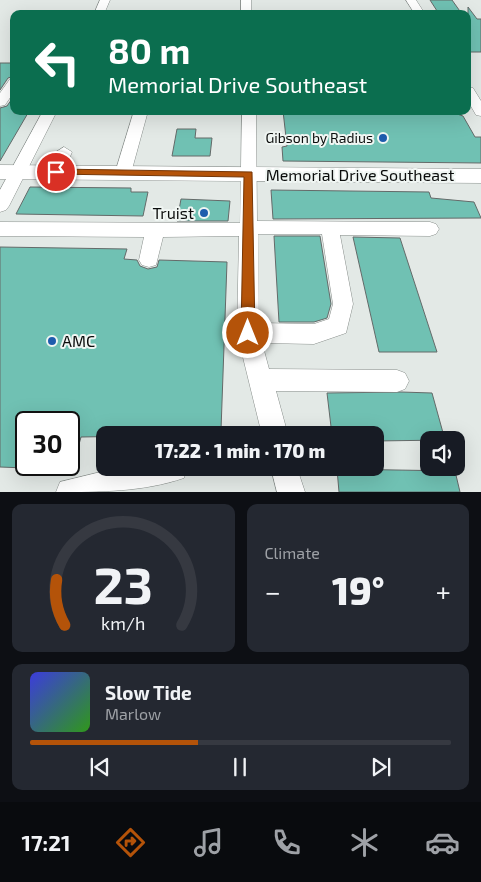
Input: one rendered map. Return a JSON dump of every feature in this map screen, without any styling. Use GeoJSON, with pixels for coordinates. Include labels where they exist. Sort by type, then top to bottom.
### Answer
{"type":"FeatureCollection","features":[{"type":"Feature","properties":{"kind":"main road","name":"Memorial Drive Southeast"},"geometry":{"type":"LineString","coordinates":[[10,172],[481,176]]}},
{"type":"Feature","properties":{"kind":"street"},"geometry":{"type":"LineString","coordinates":[[0,102],[10,88]]}},
{"type":"Feature","properties":{"kind":"street"},"geometry":{"type":"LineString","coordinates":[[471,95],[481,112]]}},
{"type":"Feature","properties":{"kind":"street"},"geometry":{"type":"LineString","coordinates":[[0,206],[10,172],[47,115]]}},
{"type":"Feature","properties":{"kind":"street"},"geometry":{"type":"LineString","coordinates":[[123,173],[140,115]]}},
{"type":"Feature","properties":{"kind":"street"},"geometry":{"type":"LineString","coordinates":[[246,119],[249,174],[248,333],[273,426]]}},
{"type":"Feature","properties":{"kind":"street"},"geometry":{"type":"LineString","coordinates":[[56,172],[64,152]]}},
{"type":"Feature","properties":{"kind":"street"},"geometry":{"type":"LineString","coordinates":[[0,229],[232,231],[249,227],[430,230]]}},
{"type":"Feature","properties":{"kind":"street"},"geometry":{"type":"LineString","coordinates":[[248,333],[314,334],[338,326],[343,304],[330,228]]}},
{"type":"Feature","properties":{"kind":"street"},"geometry":{"type":"LineString","coordinates":[[149,260],[155,230]]}},
{"type":"Feature","properties":{"kind":"street"},"geometry":{"type":"LineString","coordinates":[[260,380],[397,381]]}},
{"type":"Feature","properties":{"kind":"street"},"geometry":{"type":"LineString","coordinates":[[70,492],[108,476]]}},
{"type":"Feature","properties":{"kind":"street"},"geometry":{"type":"LineString","coordinates":[[286,476],[290,492]]}},
{"type":"Feature","properties":{"kind":"building"},"geometry":{"type":"Polygon","coordinates":[[[430,0],[452,0],[459,10],[436,10],[430,0]]]}},
{"type":"Feature","properties":{"kind":"building"},"geometry":{"type":"Polygon","coordinates":[[[471,11],[477,19],[481,19],[481,52],[471,52],[471,11]]]}},
{"type":"Feature","properties":{"kind":"building"},"geometry":{"type":"Polygon","coordinates":[[[0,63],[10,63],[10,77],[0,90],[0,63]]]}},
{"type":"Feature","properties":{"kind":"building"},"geometry":{"type":"Polygon","coordinates":[[[10,102],[10,115],[27,115],[0,161],[0,108],[7,106],[10,102]]]}},
{"type":"Feature","properties":{"kind":"building","name":"Gibson by Radius"},"geometry":{"type":"Polygon","coordinates":[[[283,115],[460,115],[463,116],[475,137],[481,137],[481,163],[283,161],[282,147],[287,146],[283,115]]]}},
{"type":"Feature","properties":{"kind":"building"},"geometry":{"type":"Polygon","coordinates":[[[177,129],[196,129],[195,138],[212,138],[210,156],[172,156],[177,129]]]}},
{"type":"Feature","properties":{"kind":"building"},"geometry":{"type":"Polygon","coordinates":[[[30,187],[131,188],[131,192],[148,192],[143,216],[16,214],[30,187]]]}},
{"type":"Feature","properties":{"kind":"building"},"geometry":{"type":"Polygon","coordinates":[[[271,190],[429,192],[431,198],[474,202],[481,218],[273,219],[271,190]]]}},
{"type":"Feature","properties":{"kind":"building","name":"Truist"},"geometry":{"type":"Polygon","coordinates":[[[181,199],[230,201],[228,221],[177,221],[181,199]]]}},
{"type":"Feature","properties":{"kind":"building"},"geometry":{"type":"Polygon","coordinates":[[[274,236],[320,236],[331,304],[327,318],[314,322],[279,322],[274,236]]]}},
{"type":"Feature","properties":{"kind":"building"},"geometry":{"type":"Polygon","coordinates":[[[353,237],[400,238],[437,352],[379,352],[353,237]]]}},
{"type":"Feature","properties":{"kind":"building"},"geometry":{"type":"Polygon","coordinates":[[[0,247],[127,249],[124,259],[137,260],[140,266],[148,269],[157,267],[159,260],[227,262],[221,426],[96,426],[96,437],[81,437],[80,441],[80,411],[15,411],[15,468],[0,467],[0,247]]]}},
{"type":"Feature","properties":{"kind":"building"},"geometry":{"type":"Polygon","coordinates":[[[327,393],[432,393],[443,431],[420,431],[420,440],[384,441],[384,426],[331,426],[327,393]]]}},
{"type":"Feature","properties":{"kind":"building"},"geometry":{"type":"Polygon","coordinates":[[[384,470],[420,470],[420,476],[456,476],[460,492],[339,492],[338,476],[384,476],[384,470]]]}},
{"type":"Feature","properties":{"kind":"place","name":"Gibson by Radius"},"geometry":{"type":"Point","coordinates":[383,138]}},
{"type":"Feature","properties":{"kind":"place","name":"Truist"},"geometry":{"type":"Point","coordinates":[204,213]}},
{"type":"Feature","properties":{"kind":"place","name":"AMC"},"geometry":{"type":"Point","coordinates":[52,341]}},
{"type":"Feature","properties":{"kind":"route"},"geometry":{"type":"LineString","coordinates":[[56,172],[249,174],[248,333]]}}]}
